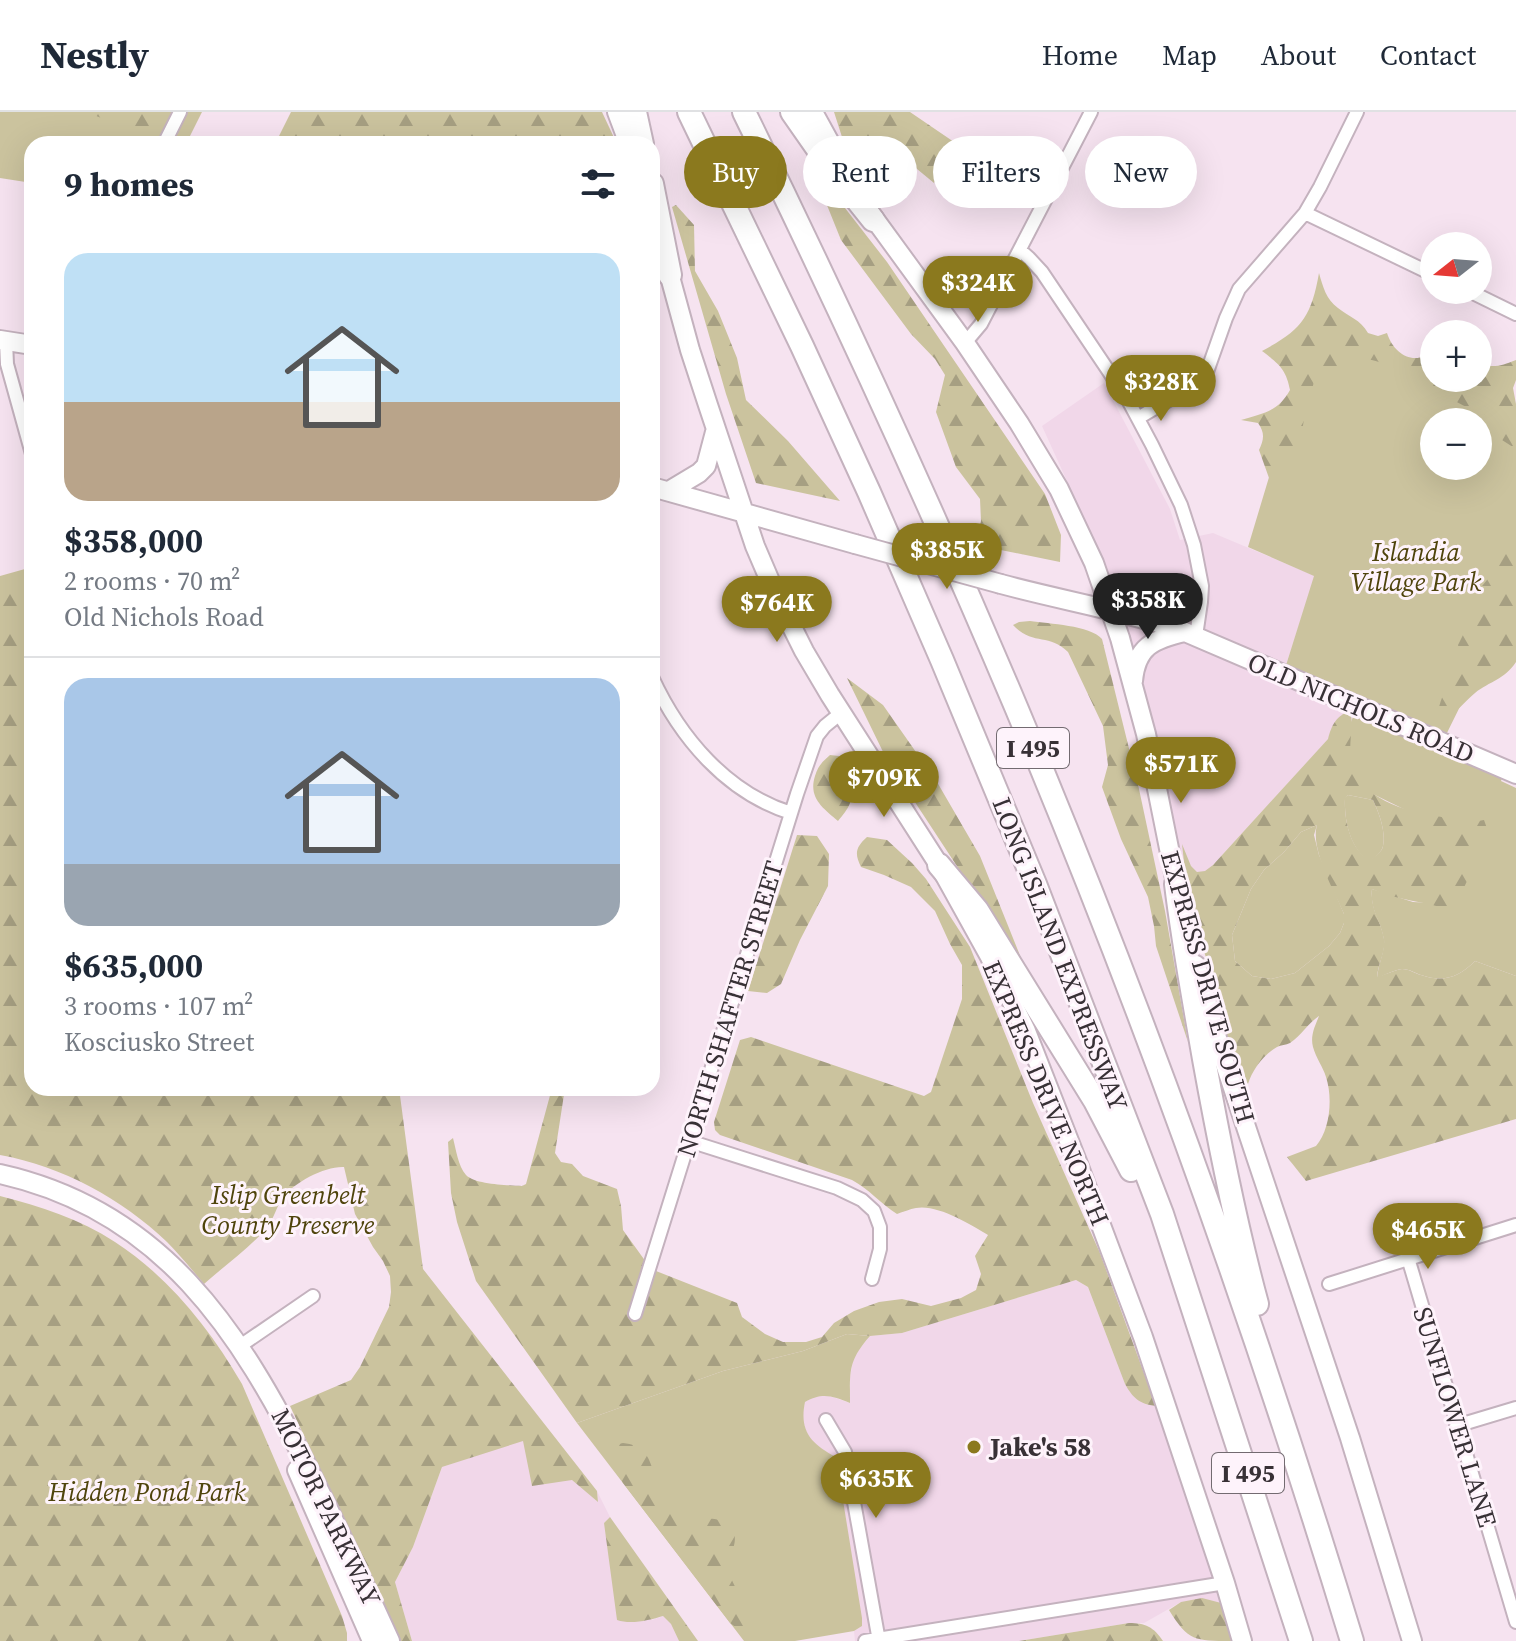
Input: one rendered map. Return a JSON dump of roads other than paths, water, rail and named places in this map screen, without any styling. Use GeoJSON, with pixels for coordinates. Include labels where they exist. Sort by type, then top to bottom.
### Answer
{"type":"FeatureCollection","features":[{"type":"Feature","properties":{"kind":"highway"},"geometry":{"type":"LineString","coordinates":[[635,112],[640,136]]}},
{"type":"Feature","properties":{"kind":"highway","name":"LONG ISLAND EXPRESSWAY"},"geometry":{"type":"LineString","coordinates":[[689,112],[836,419],[930,631],[1035,884],[1162,1214],[1301,1641]]}},
{"type":"Feature","properties":{"kind":"highway","name":"LONG ISLAND EXPRESSWAY"},"geometry":{"type":"LineString","coordinates":[[744,112],[912,467],[1016,707],[1083,873],[1164,1084],[1241,1299],[1352,1641]]}},
{"type":"Feature","properties":{"kind":"highway"},"geometry":{"type":"LineString","coordinates":[[792,112],[873,220]]}},
{"type":"Feature","properties":{"kind":"highway"},"geometry":{"type":"LineString","coordinates":[[660,224],[670,275]]}},
{"type":"Feature","properties":{"kind":"highway"},"geometry":{"type":"LineString","coordinates":[[939,865],[977,910],[1095,1101],[1134,1176],[1162,1214]]}},
{"type":"Feature","properties":{"kind":"highway"},"geometry":{"type":"LineString","coordinates":[[1176,884],[1188,967],[1234,1212],[1274,1356],[1276,1403]]}},
{"type":"Feature","properties":{"kind":"main road"},"geometry":{"type":"LineString","coordinates":[[617,112],[626,136]]}},
{"type":"Feature","properties":{"kind":"main road","name":"EXPRESS DRIVE SOUTH"},"geometry":{"type":"LineString","coordinates":[[813,112],[873,220],[995,385],[1047,468],[1094,563],[1111,610],[1146,734],[1176,884],[1221,1052],[1331,1378],[1412,1641]]}},
{"type":"Feature","properties":{"kind":"main road","name":"EXPRESS DRIVE NORTH"},"geometry":{"type":"LineString","coordinates":[[660,242],[690,350],[743,512],[776,595],[804,651],[841,713],[939,865],[1003,981],[1041,1069],[1138,1323],[1242,1641]]}},
{"type":"Feature","properties":{"kind":"main road"},"geometry":{"type":"LineString","coordinates":[[3,341],[24,344]]}},
{"type":"Feature","properties":{"kind":"main road"},"geometry":{"type":"LineString","coordinates":[[660,489],[699,473],[706,466],[716,429]]}},
{"type":"Feature","properties":{"kind":"main road","name":"OLD NICHOLS ROAD"},"geometry":{"type":"LineString","coordinates":[[660,489],[1001,584],[1157,622],[1516,774]]}},
{"type":"Feature","properties":{"kind":"main road"},"geometry":{"type":"LineString","coordinates":[[1133,684],[1137,661],[1145,649],[1160,639],[1190,634]]}},
{"type":"Feature","properties":{"kind":"main road","name":"MOTOR PARKWAY"},"geometry":{"type":"LineString","coordinates":[[0,1174],[57,1191],[103,1213],[160,1254],[190,1283],[240,1346],[279,1409],[390,1641]]}},
{"type":"Feature","properties":{"kind":"main road","name":"MOTOR PARKWAY"},"geometry":{"type":"LineString","coordinates":[[259,1374],[272,1412],[372,1641]]}},
{"type":"Feature","properties":{"kind":"street"},"geometry":{"type":"LineString","coordinates":[[168,136],[180,112]]}},
{"type":"Feature","properties":{"kind":"street"},"geometry":{"type":"LineString","coordinates":[[965,343],[981,324],[1091,112]]}},
{"type":"Feature","properties":{"kind":"street"},"geometry":{"type":"LineString","coordinates":[[1138,418],[1185,391],[1202,377],[1212,360],[1239,289],[1305,213],[1357,112]]}},
{"type":"Feature","properties":{"kind":"street"},"geometry":{"type":"LineString","coordinates":[[1305,213],[1420,268]]}},
{"type":"Feature","properties":{"kind":"street"},"geometry":{"type":"LineString","coordinates":[[1020,250],[1042,272],[1115,380],[1170,480],[1194,545],[1202,586],[1201,602],[1190,634]]}},
{"type":"Feature","properties":{"kind":"street"},"geometry":{"type":"LineString","coordinates":[[1492,302],[1516,314]]}},
{"type":"Feature","properties":{"kind":"street"},"geometry":{"type":"LineString","coordinates":[[3,341],[24,425]]}},
{"type":"Feature","properties":{"kind":"street"},"geometry":{"type":"LineString","coordinates":[[660,694],[686,735],[732,783],[769,806],[791,813]]}},
{"type":"Feature","properties":{"kind":"street","name":"NORTH SHAFTER STREET"},"geometry":{"type":"LineString","coordinates":[[635,1314],[817,736],[841,713]]}},
{"type":"Feature","properties":{"kind":"street"},"geometry":{"type":"LineString","coordinates":[[689,1141],[837,1188],[862,1200],[874,1211],[880,1227],[880,1249],[872,1279]]}},
{"type":"Feature","properties":{"kind":"street"},"geometry":{"type":"LineString","coordinates":[[1329,1284],[1516,1225]]}},
{"type":"Feature","properties":{"kind":"street","name":"SUNFLOWER LANE"},"geometry":{"type":"LineString","coordinates":[[1408,1258],[1456,1426],[1513,1598],[1516,1622]]}},
{"type":"Feature","properties":{"kind":"street"},"geometry":{"type":"LineString","coordinates":[[240,1346],[313,1296]]}},
{"type":"Feature","properties":{"kind":"street"},"geometry":{"type":"LineString","coordinates":[[1456,1426],[1516,1408]]}},
{"type":"Feature","properties":{"kind":"street"},"geometry":{"type":"LineString","coordinates":[[826,1420],[845,1452],[879,1640]]}},
{"type":"Feature","properties":{"kind":"street"},"geometry":{"type":"LineString","coordinates":[[865,1641],[1225,1583]]}},
{"type":"Feature","properties":{"kind":"place","name":"Jake's 58"},"geometry":{"type":"Point","coordinates":[974,1447]}},
{"type":"Feature","properties":{"kind":"park label","name":"Islandia Village Park"},"geometry":{"type":"Point","coordinates":[1416,567]}},
{"type":"Feature","properties":{"kind":"park label","name":"Islip Greenbelt County Preserve"},"geometry":{"type":"Point","coordinates":[288,1210]}},
{"type":"Feature","properties":{"kind":"park label","name":"Hidden Pond Park"},"geometry":{"type":"Point","coordinates":[147,1492]}}]}
